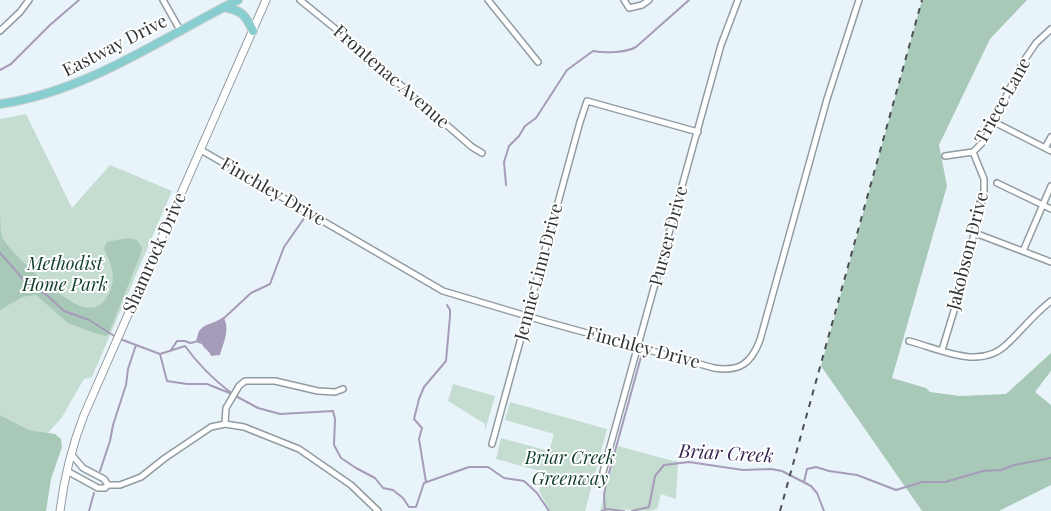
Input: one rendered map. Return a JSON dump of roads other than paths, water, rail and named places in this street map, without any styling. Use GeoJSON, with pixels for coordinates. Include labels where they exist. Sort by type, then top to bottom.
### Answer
{"type":"FeatureCollection","features":[{"type":"Feature","properties":{"kind":"main road","name":"Eastway Drive"},"geometry":{"type":"LineString","coordinates":[[0,104],[34,98],[86,79],[238,0]]}},
{"type":"Feature","properties":{"kind":"main road"},"geometry":{"type":"LineString","coordinates":[[224,7],[238,10],[247,18],[253,31]]}},
{"type":"Feature","properties":{"kind":"street"},"geometry":{"type":"LineString","coordinates":[[0,31],[20,12],[29,0]]}},
{"type":"Feature","properties":{"kind":"street"},"geometry":{"type":"LineString","coordinates":[[164,0],[180,30]]}},
{"type":"Feature","properties":{"kind":"street","name":"Shamrock Drive"},"geometry":{"type":"LineString","coordinates":[[60,511],[71,454],[84,415],[266,0]]}},
{"type":"Feature","properties":{"kind":"street","name":"Frontenac Avenue"},"geometry":{"type":"LineString","coordinates":[[300,0],[472,147],[482,153]]}},
{"type":"Feature","properties":{"kind":"street"},"geometry":{"type":"LineString","coordinates":[[488,0],[538,62]]}},
{"type":"Feature","properties":{"kind":"street"},"geometry":{"type":"LineString","coordinates":[[624,0],[629,8],[642,6],[649,0]]}},
{"type":"Feature","properties":{"kind":"street","name":"Purser Drive"},"geometry":{"type":"LineString","coordinates":[[603,472],[724,38],[738,0]]}},
{"type":"Feature","properties":{"kind":"street","name":"Finchley Drive"},"geometry":{"type":"LineString","coordinates":[[201,150],[454,296],[721,369],[739,367],[753,356],[760,340],[827,99],[859,0]]}},
{"type":"Feature","properties":{"kind":"street","name":"Triece Lane"},"geometry":{"type":"LineString","coordinates":[[945,156],[973,152],[984,141],[1023,62],[1036,43],[1051,29]]}},
{"type":"Feature","properties":{"kind":"street","name":"Jennie Linn Drive"},"geometry":{"type":"LineString","coordinates":[[492,444],[587,101],[698,132]]}},
{"type":"Feature","properties":{"kind":"street"},"geometry":{"type":"LineString","coordinates":[[994,122],[1051,151]]}},
{"type":"Feature","properties":{"kind":"street"},"geometry":{"type":"LineString","coordinates":[[1045,148],[1051,137]]}},
{"type":"Feature","properties":{"kind":"street","name":"Jakobson Drive"},"geometry":{"type":"LineString","coordinates":[[942,350],[982,206],[985,186],[982,171],[973,152]]}},
{"type":"Feature","properties":{"kind":"street"},"geometry":{"type":"LineString","coordinates":[[997,183],[1051,209]]}},
{"type":"Feature","properties":{"kind":"street"},"geometry":{"type":"LineString","coordinates":[[1023,251],[1051,186]]}},
{"type":"Feature","properties":{"kind":"street"},"geometry":{"type":"LineString","coordinates":[[975,232],[1051,262]]}},
{"type":"Feature","properties":{"kind":"street"},"geometry":{"type":"LineString","coordinates":[[909,341],[969,357],[990,356],[1005,346],[1051,301]]}},
{"type":"Feature","properties":{"kind":"street"},"geometry":{"type":"LineString","coordinates":[[225,424],[225,411],[237,389],[242,383],[251,380],[275,381],[318,391],[335,392],[343,390]]}},
{"type":"Feature","properties":{"kind":"street"},"geometry":{"type":"LineString","coordinates":[[67,471],[98,488],[102,489],[108,485],[120,485],[141,477],[211,426],[225,424],[244,427],[298,449],[351,485],[378,511]]}},
{"type":"Feature","properties":{"kind":"street"},"geometry":{"type":"LineString","coordinates":[[71,454],[82,468],[104,479],[108,485]]}},
{"type":"Feature","properties":{"kind":"waterway"},"geometry":{"type":"LineString","coordinates":[[0,70],[11,64],[50,25],[79,0]]}},
{"type":"Feature","properties":{"kind":"waterway"},"geometry":{"type":"LineString","coordinates":[[506,185],[504,162],[509,146],[519,136],[525,126],[536,118],[567,70],[593,51],[615,52],[636,47],[689,0]]}},
{"type":"Feature","properties":{"kind":"waterway"},"geometry":{"type":"LineString","coordinates":[[223,319],[251,293],[270,284],[284,247],[305,217]]}},
{"type":"Feature","properties":{"kind":"waterway","name":"Briar Creek"},"geometry":{"type":"LineString","coordinates":[[0,253],[24,280],[48,296],[64,311],[89,320],[116,337]]}},
{"type":"Feature","properties":{"kind":"waterway"},"geometry":{"type":"LineString","coordinates":[[426,482],[419,439],[422,428],[414,419],[424,387],[446,361],[450,316],[450,310],[447,305]]}},
{"type":"Feature","properties":{"kind":"waterway","name":"Briar Creek"},"geometry":{"type":"LineString","coordinates":[[120,339],[160,354]]}},
{"type":"Feature","properties":{"kind":"waterway"},"geometry":{"type":"LineString","coordinates":[[171,350],[177,341],[195,342]]}},
{"type":"Feature","properties":{"kind":"waterway"},"geometry":{"type":"LineString","coordinates":[[100,471],[136,345]]}},
{"type":"Feature","properties":{"kind":"waterway"},"geometry":{"type":"LineString","coordinates":[[160,354],[185,346],[206,371],[230,392]]}},
{"type":"Feature","properties":{"kind":"waterway","name":"Briar Creek"},"geometry":{"type":"LineString","coordinates":[[160,354],[167,381],[207,384],[232,394],[258,408],[280,414],[333,411],[335,419],[334,445],[341,458],[375,478],[383,488],[393,490],[403,498],[409,507],[416,507],[424,483],[469,467],[488,467],[504,478],[524,481],[537,493],[549,511]]}},
{"type":"Feature","properties":{"kind":"waterway"},"geometry":{"type":"LineString","coordinates":[[605,510],[604,495],[606,484],[641,357]]}},
{"type":"Feature","properties":{"kind":"waterway"},"geometry":{"type":"LineString","coordinates":[[804,482],[807,469],[816,467],[857,475],[896,490],[922,482],[945,482],[983,471],[1001,470],[1014,465],[1051,458]]}},
{"type":"Feature","properties":{"kind":"waterway","name":"Briar Creek"},"geometry":{"type":"LineString","coordinates":[[632,511],[649,507],[655,476],[664,465],[689,462],[743,470],[771,469],[782,471],[811,486],[817,493],[824,511]]}},
{"type":"Feature","properties":{"kind":"waterway"},"geometry":{"type":"LineString","coordinates":[[89,511],[94,493]]}},
{"type":"Feature","properties":{"kind":"waterway"},"geometry":{"type":"LineString","coordinates":[[602,511],[607,509],[624,511]]}},
{"type":"Feature","properties":{"kind":"railway"},"geometry":{"type":"LineString","coordinates":[[780,511],[922,0]]}},
{"type":"Feature","properties":{"kind":"park label","name":"Methodist Home Park"},"geometry":{"type":"Point","coordinates":[65,274]}},
{"type":"Feature","properties":{"kind":"park label","name":"Briar Creek Greenway"},"geometry":{"type":"Point","coordinates":[570,468]}}]}
